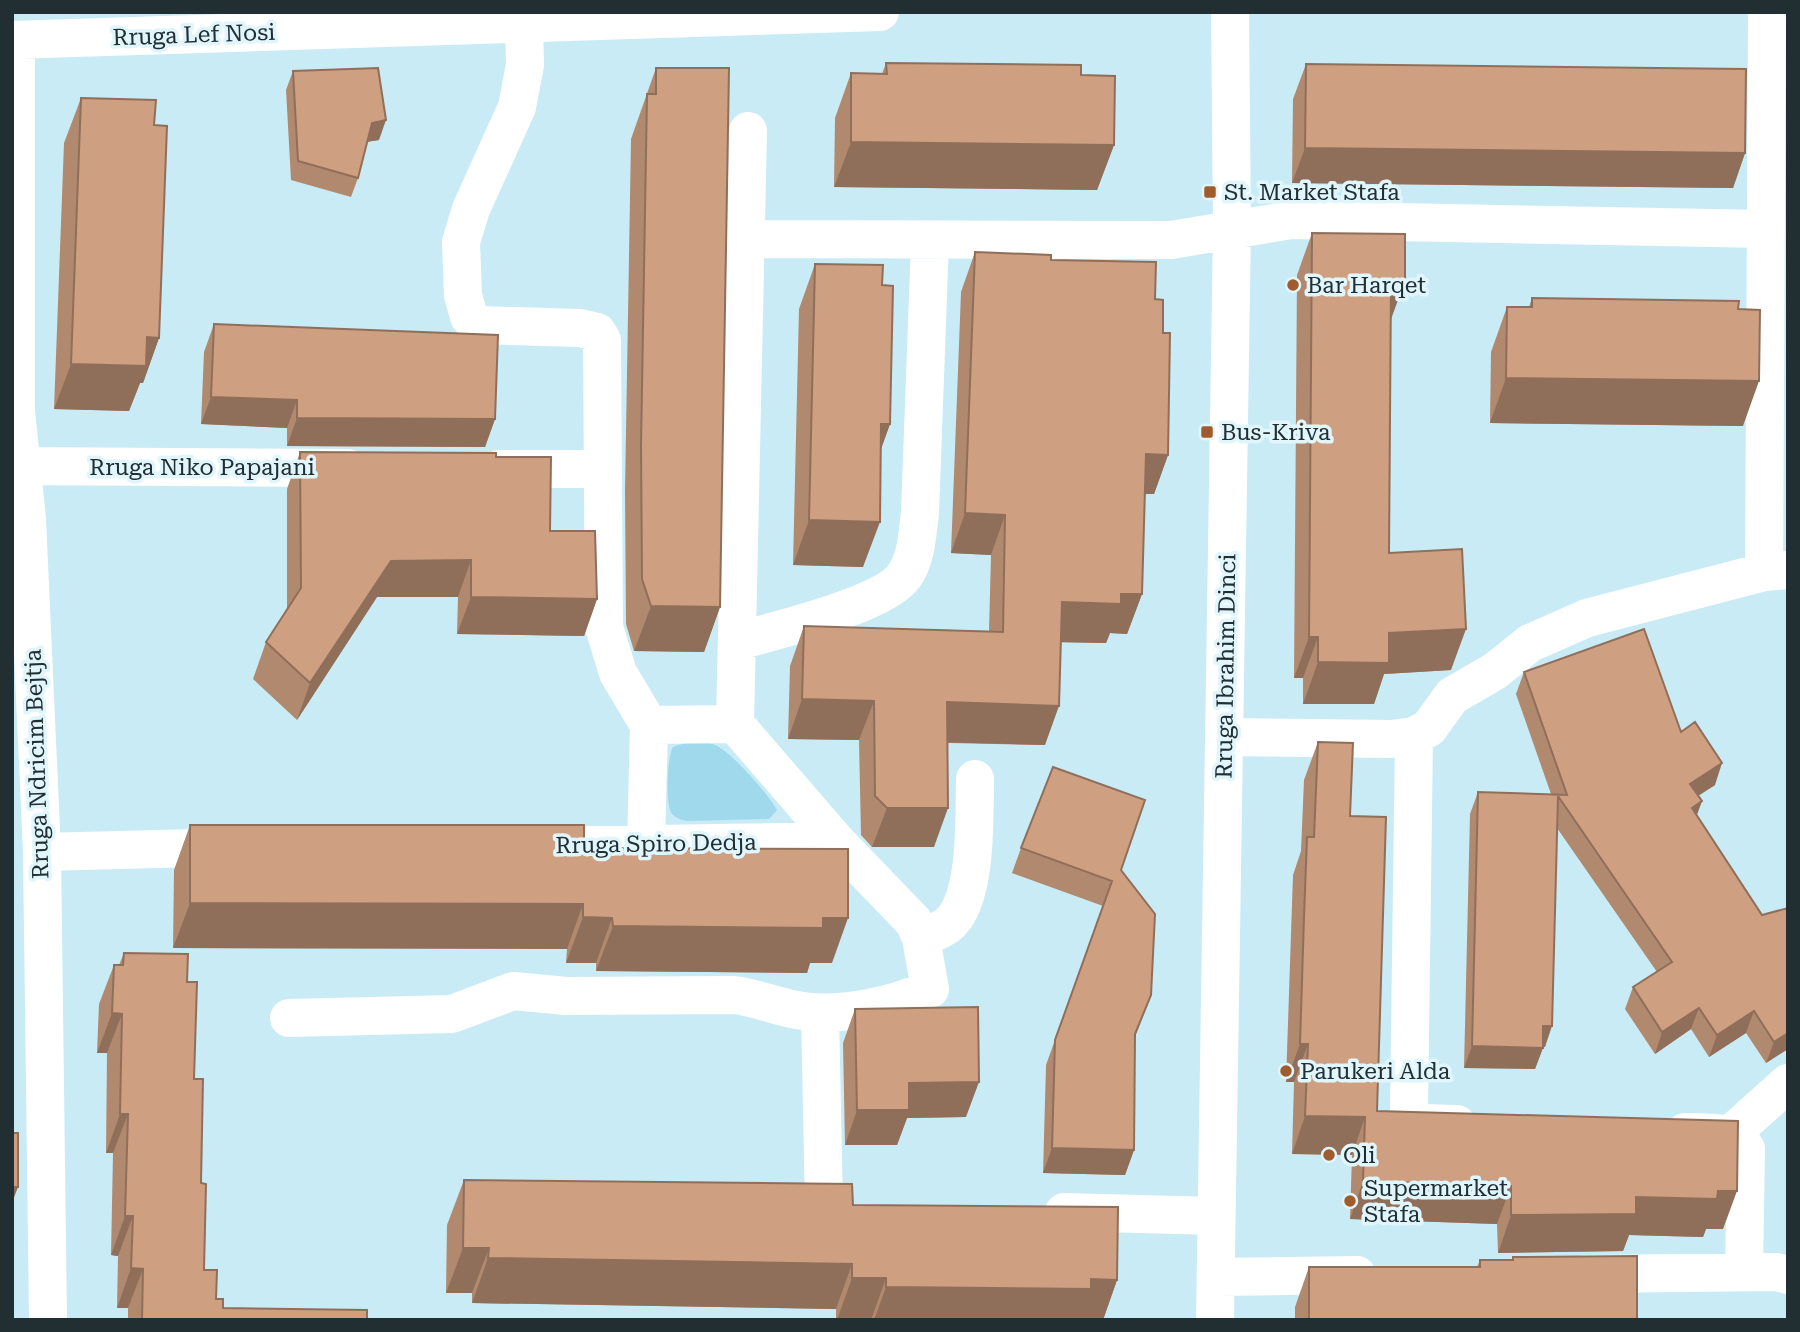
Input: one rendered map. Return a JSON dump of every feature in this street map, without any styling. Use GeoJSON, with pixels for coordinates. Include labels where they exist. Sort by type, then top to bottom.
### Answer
{"type":"FeatureCollection","features":[{"type":"Feature","properties":{"kind":"street","name":"Rruga Lef Nosi"},"geometry":{"type":"LineString","coordinates":[[14,40],[880,12]]}},
{"type":"Feature","properties":{"kind":"street","name":"Rruga Ibrahim Dinci"},"geometry":{"type":"LineString","coordinates":[[1215,1320],[1232,228],[1230,12]]}},
{"type":"Feature","properties":{"kind":"street"},"geometry":{"type":"LineString","coordinates":[[1225,737],[1391,740],[1414,736],[1429,728],[1452,696],[1495,671],[1530,643],[1587,618],[1776,571],[1766,229],[1767,12]]}},
{"type":"Feature","properties":{"kind":"street"},"geometry":{"type":"LineString","coordinates":[[524,24],[526,65],[517,107],[471,209],[461,242],[463,295],[469,317],[478,326],[580,328],[597,332],[602,340],[604,627],[618,673],[649,724],[646,845]]}},
{"type":"Feature","properties":{"kind":"street","name":"Rruga Ndricim Bejtja"},"geometry":{"type":"LineString","coordinates":[[14,40],[16,466],[27,519],[41,852],[48,1320]]}},
{"type":"Feature","properties":{"kind":"street"},"geometry":{"type":"LineString","coordinates":[[289,1018],[452,1014],[513,991],[567,996],[734,995],[760,998],[800,1011],[820,1013],[909,998],[930,989],[921,939],[914,922],[836,841],[735,724],[739,641],[748,131]]}},
{"type":"Feature","properties":{"kind":"street"},"geometry":{"type":"LineString","coordinates":[[746,239],[1171,240],[1291,220],[1766,229]]}},
{"type":"Feature","properties":{"kind":"street"},"geometry":{"type":"LineString","coordinates":[[739,641],[878,596],[903,577],[914,554],[920,513],[930,241]]}},
{"type":"Feature","properties":{"kind":"street","name":"Rruga Niko Papajani"},"geometry":{"type":"LineString","coordinates":[[16,466],[380,468]]}},
{"type":"Feature","properties":{"kind":"street"},"geometry":{"type":"LineString","coordinates":[[463,469],[602,469]]}},
{"type":"Feature","properties":{"kind":"street"},"geometry":{"type":"LineString","coordinates":[[649,724],[735,724]]}},
{"type":"Feature","properties":{"kind":"street"},"geometry":{"type":"LineString","coordinates":[[1414,736],[1409,1110],[1413,1119],[1422,1124],[1489,1125]]}},
{"type":"Feature","properties":{"kind":"street"},"geometry":{"type":"LineString","coordinates":[[921,939],[950,923],[963,901],[974,857],[975,779]]}},
{"type":"Feature","properties":{"kind":"street","name":"Rruga Spiro Dedja"},"geometry":{"type":"LineString","coordinates":[[492,846],[836,841]]}},
{"type":"Feature","properties":{"kind":"street"},"geometry":{"type":"LineString","coordinates":[[41,852],[268,847]]}},
{"type":"Feature","properties":{"kind":"street"},"geometry":{"type":"LineString","coordinates":[[783,1206],[838,1207],[820,1013]]}},
{"type":"Feature","properties":{"kind":"street"},"geometry":{"type":"LineString","coordinates":[[1730,1135],[1788,1083]]}},
{"type":"Feature","properties":{"kind":"street"},"geometry":{"type":"LineString","coordinates":[[1657,1131],[1730,1135],[1741,1140],[1746,1149],[1744,1272]]}},
{"type":"Feature","properties":{"kind":"street"},"geometry":{"type":"LineString","coordinates":[[1034,1212],[1215,1216]]}},
{"type":"Feature","properties":{"kind":"street"},"geometry":{"type":"LineString","coordinates":[[1549,1274],[1744,1272],[1788,1275]]}},
{"type":"Feature","properties":{"kind":"street"},"geometry":{"type":"LineString","coordinates":[[1216,1277],[1396,1275]]}},
{"type":"Feature","properties":{"kind":"shaded area"},"geometry":{"type":"Polygon","coordinates":[[[685,743],[710,743],[724,750],[750,775],[777,810],[769,819],[687,821],[675,817],[668,801],[669,761],[673,747],[685,743]]]}},
{"type":"Feature","properties":{"kind":"building"},"geometry":{"type":"Polygon","coordinates":[[[886,63],[1081,65],[1081,75],[1115,76],[1114,145],[851,142],[851,73],[887,74],[886,63]]]}},
{"type":"Feature","properties":{"kind":"building"},"geometry":{"type":"Polygon","coordinates":[[[1306,64],[1746,69],[1745,153],[1305,148],[1306,64]]]}},
{"type":"Feature","properties":{"kind":"building"},"geometry":{"type":"Polygon","coordinates":[[[378,68],[386,120],[372,123],[358,178],[298,161],[293,71],[378,68]]]}},
{"type":"Feature","properties":{"kind":"building"},"geometry":{"type":"Polygon","coordinates":[[[656,68],[729,68],[720,607],[651,606],[642,579],[641,446],[647,94],[656,94],[656,68]]]}},
{"type":"Feature","properties":{"kind":"building"},"geometry":{"type":"Polygon","coordinates":[[[81,98],[156,100],[154,125],[167,126],[159,338],[147,337],[146,366],[71,364],[81,98]]]}},
{"type":"Feature","properties":{"kind":"building"},"geometry":{"type":"Polygon","coordinates":[[[1312,233],[1405,234],[1405,281],[1391,281],[1389,553],[1462,549],[1466,629],[1389,633],[1389,663],[1318,662],[1318,637],[1309,637],[1312,233]]]}},
{"type":"Feature","properties":{"kind":"building"},"geometry":{"type":"Polygon","coordinates":[[[975,252],[1051,255],[1051,260],[1156,262],[1155,299],[1163,300],[1163,333],[1170,333],[1168,455],[1146,454],[1142,594],[1121,594],[1121,604],[1062,602],[1059,706],[947,702],[948,808],[887,808],[875,796],[874,701],[802,699],[804,626],[1003,632],[1005,515],[965,513],[975,252]]]}},
{"type":"Feature","properties":{"kind":"building"},"geometry":{"type":"Polygon","coordinates":[[[815,264],[883,265],[882,285],[893,286],[890,424],[881,424],[880,522],[809,520],[815,264]]]}},
{"type":"Feature","properties":{"kind":"building"},"geometry":{"type":"Polygon","coordinates":[[[1532,298],[1739,301],[1738,309],[1760,310],[1759,381],[1506,378],[1507,307],[1532,307],[1532,298]]]}},
{"type":"Feature","properties":{"kind":"building"},"geometry":{"type":"Polygon","coordinates":[[[214,324],[498,335],[495,419],[297,418],[297,400],[211,397],[214,324]]]}},
{"type":"Feature","properties":{"kind":"building"},"geometry":{"type":"Polygon","coordinates":[[[300,452],[496,453],[496,457],[551,457],[550,531],[595,531],[597,599],[471,597],[471,560],[391,561],[310,683],[266,642],[301,588],[300,452]]]}},
{"type":"Feature","properties":{"kind":"building"},"geometry":{"type":"Polygon","coordinates":[[[1644,629],[1681,732],[1695,722],[1722,763],[1690,784],[1702,801],[1692,808],[1762,915],[1788,908],[1788,1033],[1774,1042],[1754,1011],[1717,1035],[1699,1008],[1662,1032],[1633,987],[1672,962],[1558,796],[1552,1026],[1543,1026],[1543,1048],[1472,1046],[1478,792],[1567,795],[1524,672],[1644,629]]]}},
{"type":"Feature","properties":{"kind":"building"},"geometry":{"type":"Polygon","coordinates":[[[1318,742],[1353,743],[1350,816],[1386,817],[1377,1111],[1738,1121],[1737,1191],[1718,1191],[1717,1199],[1636,1197],[1636,1214],[1511,1215],[1511,1186],[1363,1181],[1365,1117],[1305,1116],[1308,1044],[1300,1044],[1304,917],[1307,837],[1314,837],[1318,742]]]}},
{"type":"Feature","properties":{"kind":"building"},"geometry":{"type":"Polygon","coordinates":[[[1053,767],[1145,800],[1121,870],[1155,914],[1151,995],[1135,1034],[1134,1150],[1052,1148],[1055,1040],[1112,881],[1021,848],[1053,767]]]}},
{"type":"Feature","properties":{"kind":"building"},"geometry":{"type":"Polygon","coordinates":[[[190,825],[584,825],[584,848],[848,849],[848,918],[823,918],[823,928],[613,926],[612,918],[583,917],[583,904],[190,903],[190,825]]]}},
{"type":"Feature","properties":{"kind":"building"},"geometry":{"type":"Polygon","coordinates":[[[124,953],[188,954],[187,982],[197,982],[194,1079],[203,1079],[201,1183],[206,1184],[204,1270],[217,1270],[216,1299],[223,1299],[223,1308],[367,1310],[367,1320],[142,1320],[143,1269],[131,1268],[133,1216],[125,1216],[128,1114],[120,1114],[122,1014],[112,1013],[114,965],[123,965],[124,953]]]}},
{"type":"Feature","properties":{"kind":"building"},"geometry":{"type":"Polygon","coordinates":[[[978,1007],[979,1082],[909,1083],[909,1110],[857,1110],[855,1009],[978,1007]]]}},
{"type":"Feature","properties":{"kind":"building"},"geometry":{"type":"Polygon","coordinates":[[[12,1133],[18,1133],[18,1187],[12,1187],[12,1133]]]}},
{"type":"Feature","properties":{"kind":"building"},"geometry":{"type":"Polygon","coordinates":[[[464,1180],[852,1184],[853,1205],[1118,1207],[1117,1280],[1091,1279],[1091,1289],[886,1287],[886,1278],[852,1278],[852,1264],[488,1258],[489,1248],[463,1248],[464,1180]]]}},
{"type":"Feature","properties":{"kind":"building"},"geometry":{"type":"Polygon","coordinates":[[[1637,1256],[1637,1320],[1309,1320],[1309,1267],[1480,1267],[1480,1260],[1513,1260],[1513,1257],[1637,1256]]]}},
{"type":"Feature","properties":{"kind":"place","name":"St. Market Stafa"},"geometry":{"type":"Point","coordinates":[1210,192]}},
{"type":"Feature","properties":{"kind":"place","name":"Bar Harqet"},"geometry":{"type":"Point","coordinates":[1293,285]}},
{"type":"Feature","properties":{"kind":"place","name":"Bus-Kriva"},"geometry":{"type":"Point","coordinates":[1207,432]}},
{"type":"Feature","properties":{"kind":"place","name":"Parukeri Alda"},"geometry":{"type":"Point","coordinates":[1286,1071]}},
{"type":"Feature","properties":{"kind":"place","name":"Oli"},"geometry":{"type":"Point","coordinates":[1329,1155]}},
{"type":"Feature","properties":{"kind":"place","name":"Supermarket Stafa"},"geometry":{"type":"Point","coordinates":[1350,1201]}}]}
